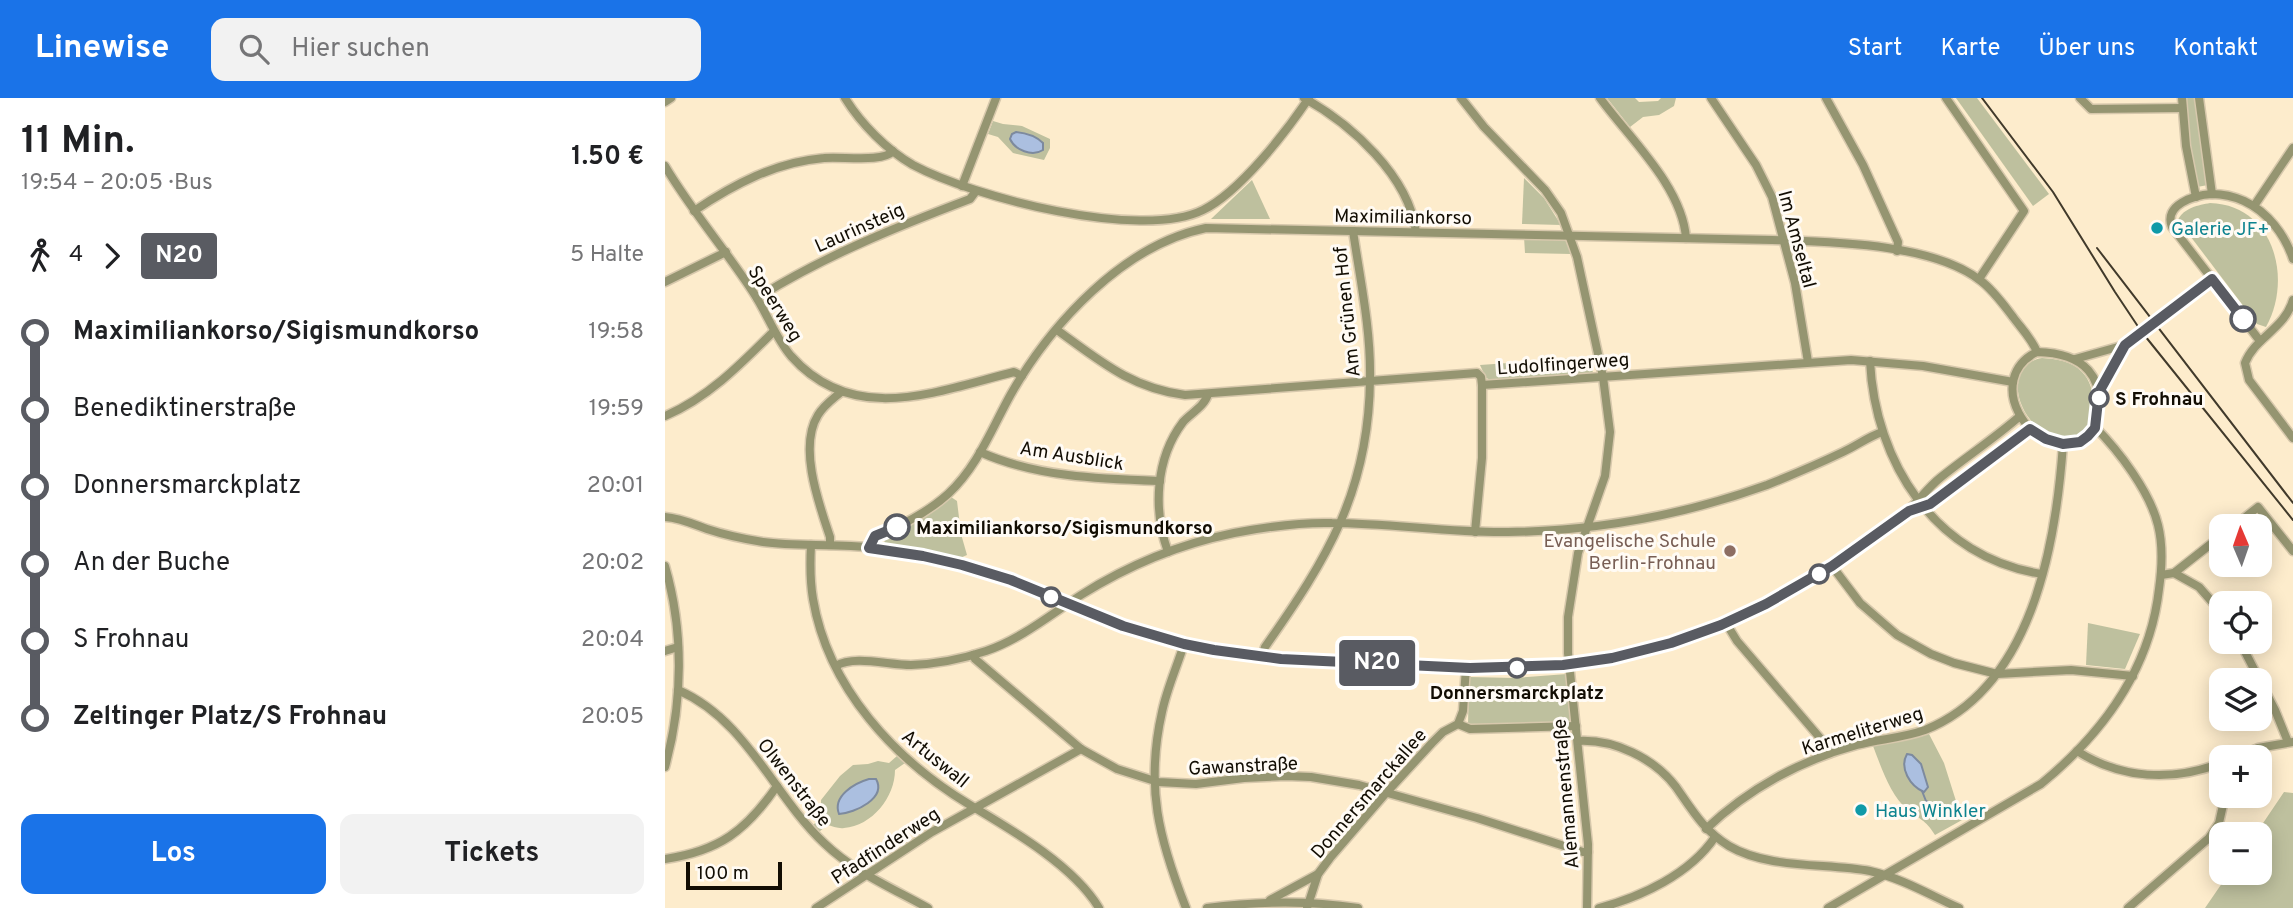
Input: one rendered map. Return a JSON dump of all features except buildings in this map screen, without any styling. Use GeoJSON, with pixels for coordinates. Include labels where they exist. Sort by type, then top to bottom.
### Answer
{"type":"FeatureCollection","features":[{"type":"Feature","properties":{"kind":"street"},"geometry":{"type":"LineString","coordinates":[[665,102],[671,98]]}},
{"type":"Feature","properties":{"kind":"street"},"geometry":{"type":"LineString","coordinates":[[845,98],[861,120],[893,151],[912,164],[962,186],[1038,208],[1142,219],[1184,216],[1202,211],[1223,196],[1254,167],[1307,99],[1352,131],[1382,162],[1404,197],[1416,232]]}},
{"type":"Feature","properties":{"kind":"street"},"geometry":{"type":"LineString","coordinates":[[962,186],[996,98]]}},
{"type":"Feature","properties":{"kind":"street","name":"Alemannenstraße"},"geometry":{"type":"LineString","coordinates":[[1461,98],[1484,127],[1551,196],[1561,213],[1571,236],[1589,306],[1603,377],[1609,417],[1609,447],[1602,490],[1579,552],[1570,595],[1567,631],[1586,808],[1587,908]]}},
{"type":"Feature","properties":{"kind":"street"},"geometry":{"type":"LineString","coordinates":[[1600,98],[1662,179],[1679,211],[1686,238]]}},
{"type":"Feature","properties":{"kind":"street","name":"Im Amseltal"},"geometry":{"type":"LineString","coordinates":[[1711,98],[1763,177],[1779,217],[1797,294],[1808,362]]}},
{"type":"Feature","properties":{"kind":"street"},"geometry":{"type":"LineString","coordinates":[[1826,98],[1872,181],[1898,242],[1897,251]]}},
{"type":"Feature","properties":{"kind":"street"},"geometry":{"type":"LineString","coordinates":[[1946,98],[2024,211],[1979,279]]}},
{"type":"Feature","properties":{"kind":"street"},"geometry":{"type":"LineString","coordinates":[[2080,98],[2086,107],[2091,109],[2182,108]]}},
{"type":"Feature","properties":{"kind":"street"},"geometry":{"type":"LineString","coordinates":[[2182,98],[2186,146],[2196,197]]}},
{"type":"Feature","properties":{"kind":"street"},"geometry":{"type":"LineString","coordinates":[[2199,98],[2212,194]]}},
{"type":"Feature","properties":{"kind":"street"},"geometry":{"type":"LineString","coordinates":[[2254,206],[2293,148]]}},
{"type":"Feature","properties":{"kind":"street"},"geometry":{"type":"LineString","coordinates":[[694,211],[737,184],[777,167],[820,158],[884,157],[893,151]]}},
{"type":"Feature","properties":{"kind":"street","name":"Speerweg"},"geometry":{"type":"LineString","coordinates":[[665,166],[757,298],[785,348],[804,369],[841,392],[879,399],[905,398],[1014,372],[1022,376]]}},
{"type":"Feature","properties":{"kind":"street","name":"Laurinsteig"},"geometry":{"type":"LineString","coordinates":[[757,298],[829,257],[902,224],[970,199],[976,191]]}},
{"type":"Feature","properties":{"kind":"street"},"geometry":{"type":"LineString","coordinates":[[2260,341],[2170,222],[2174,208],[2196,197],[2212,194],[2233,197],[2254,206],[2280,231],[2293,258]]}},
{"type":"Feature","properties":{"kind":"street"},"geometry":{"type":"LineString","coordinates":[[1202,211],[1206,228]]}},
{"type":"Feature","properties":{"kind":"street"},"geometry":{"type":"LineString","coordinates":[[1183,233],[1184,216]]}},
{"type":"Feature","properties":{"kind":"street","name":"Maximiliankorso"},"geometry":{"type":"LineString","coordinates":[[869,548],[875,536],[908,521],[950,492],[981,452],[1022,376],[1057,330],[1096,288],[1151,248],[1183,233],[1206,228],[1784,240],[1833,242],[1897,251],[1949,264],[1979,279],[1999,298],[2037,352]]}},
{"type":"Feature","properties":{"kind":"street","name":"Am Grünen Hof"},"geometry":{"type":"LineString","coordinates":[[1262,657],[1265,647],[1318,569],[1341,523],[1362,457],[1370,381],[1365,313],[1353,230]]}},
{"type":"Feature","properties":{"kind":"street"},"geometry":{"type":"LineString","coordinates":[[665,282],[726,252]]}},
{"type":"Feature","properties":{"kind":"street"},"geometry":{"type":"LineString","coordinates":[[2075,359],[2125,345],[2212,279]]}},
{"type":"Feature","properties":{"kind":"street"},"geometry":{"type":"LineString","coordinates":[[2293,303],[2280,324],[2260,341],[2245,363],[2246,375],[2293,438]]}},
{"type":"Feature","properties":{"kind":"street","name":"Ludolfingerweg"},"geometry":{"type":"LineString","coordinates":[[1057,330],[1116,373],[1168,393],[1208,394],[1477,373],[1480,374],[1482,385],[1870,360],[2013,382]]}},
{"type":"Feature","properties":{"kind":"street"},"geometry":{"type":"LineString","coordinates":[[665,416],[690,403],[730,374],[775,331]]}},
{"type":"Feature","properties":{"kind":"street"},"geometry":{"type":"LineString","coordinates":[[2099,392],[2093,376],[2084,365],[2075,359],[2055,354],[2037,352],[2021,363],[2013,382],[2014,400],[2020,416],[2030,429],[2046,439],[2063,444],[2084,440],[2095,428],[2099,392],[2125,345]]}},
{"type":"Feature","properties":{"kind":"street"},"geometry":{"type":"LineString","coordinates":[[1870,360],[1874,405],[1882,432],[1894,463],[1920,503],[1950,534],[1983,556],[2017,569],[2042,574]]}},
{"type":"Feature","properties":{"kind":"street"},"geometry":{"type":"LineString","coordinates":[[1475,532],[1482,458],[1482,385]]}},
{"type":"Feature","properties":{"kind":"street"},"geometry":{"type":"LineString","coordinates":[[830,545],[814,484],[811,442],[818,415],[828,402],[841,392]]}},
{"type":"Feature","properties":{"kind":"street"},"geometry":{"type":"LineString","coordinates":[[1168,552],[1159,515],[1160,481],[1166,457],[1184,421],[1205,402],[1208,394]]}},
{"type":"Feature","properties":{"kind":"street"},"geometry":{"type":"LineString","coordinates":[[1920,503],[1938,479],[2020,416]]}},
{"type":"Feature","properties":{"kind":"street"},"geometry":{"type":"LineString","coordinates":[[1828,908],[2041,783],[2077,751],[2113,709],[2133,676],[2148,642],[2157,605],[2161,575],[2159,533],[2153,510],[2140,483],[2095,428]]}},
{"type":"Feature","properties":{"kind":"street"},"geometry":{"type":"LineString","coordinates":[[665,517],[677,518],[738,538],[780,544],[869,548],[962,565],[1011,580],[1123,626],[1184,644],[1262,657],[1500,668],[1569,664],[1652,649],[1726,623],[1782,596],[1832,566],[1920,503],[1946,493],[2030,429]]}},
{"type":"Feature","properties":{"kind":"street"},"geometry":{"type":"LineString","coordinates":[[836,666],[851,659],[886,665],[924,664],[973,655],[1013,639],[1113,577],[1168,552],[1216,537],[1267,527],[1341,523],[1475,532],[1587,527],[1667,514],[1733,496],[1826,460],[1882,432]]}},
{"type":"Feature","properties":{"kind":"street","name":"Karmeliterweg"},"geometry":{"type":"LineString","coordinates":[[1706,829],[1721,815],[1782,774],[1830,754],[1870,741],[1923,730],[1941,722],[1967,705],[1997,674],[2030,614],[2042,574],[2055,509],[2063,444]]}},
{"type":"Feature","properties":{"kind":"street","name":"Am Ausblick"},"geometry":{"type":"LineString","coordinates":[[981,452],[1011,463],[1062,474],[1160,481]]}},
{"type":"Feature","properties":{"kind":"street"},"geometry":{"type":"LineString","coordinates":[[2250,514],[2258,508],[2263,514]]}},
{"type":"Feature","properties":{"kind":"street"},"geometry":{"type":"LineString","coordinates":[[2272,525],[2293,551]]}},
{"type":"Feature","properties":{"kind":"street","name":"Artuswall"},"geometry":{"type":"LineString","coordinates":[[811,545],[811,585],[815,614],[836,666],[861,708],[895,748],[929,778],[1013,831],[1045,855],[1077,881],[1099,908]]}},
{"type":"Feature","properties":{"kind":"street"},"geometry":{"type":"LineString","coordinates":[[2161,575],[2174,573],[2209,545]]}},
{"type":"Feature","properties":{"kind":"street"},"geometry":{"type":"LineString","coordinates":[[665,566],[678,647],[678,691],[665,767]]}},
{"type":"Feature","properties":{"kind":"street"},"geometry":{"type":"LineString","coordinates":[[1832,566],[1860,603],[1897,635],[1931,654],[1975,670],[1997,674],[2063,670],[2133,676]]}},
{"type":"Feature","properties":{"kind":"street"},"geometry":{"type":"LineString","coordinates":[[2174,573],[2199,587],[2209,598]]}},
{"type":"Feature","properties":{"kind":"street"},"geometry":{"type":"LineString","coordinates":[[1726,623],[1737,641],[1830,754]]}},
{"type":"Feature","properties":{"kind":"street"},"geometry":{"type":"LineString","coordinates":[[1184,644],[1162,710],[1154,781],[1162,840],[1186,908]]}},
{"type":"Feature","properties":{"kind":"street"},"geometry":{"type":"LineString","coordinates":[[665,651],[678,647]]}},
{"type":"Feature","properties":{"kind":"street"},"geometry":{"type":"LineString","coordinates":[[2246,654],[2291,742],[2272,745]]}},
{"type":"Feature","properties":{"kind":"street","name":"Gawanstraße"},"geometry":{"type":"LineString","coordinates":[[973,655],[1081,749],[1117,769],[1154,781],[1182,784],[1262,777],[1311,778],[1359,785],[1588,852]]}},
{"type":"Feature","properties":{"kind":"street"},"geometry":{"type":"LineString","coordinates":[[1466,667],[1463,711],[1458,724],[1470,729],[1576,726]]}},
{"type":"Feature","properties":{"kind":"street","name":"Olwenstraße"},"geometry":{"type":"LineString","coordinates":[[678,691],[700,702],[726,724],[761,762],[789,804],[823,842],[865,875],[928,908]]}},
{"type":"Feature","properties":{"kind":"street","name":"Donnersmarckallee"},"geometry":{"type":"LineString","coordinates":[[1308,905],[1318,874],[1387,792],[1443,732],[1458,724]]}},
{"type":"Feature","properties":{"kind":"street"},"geometry":{"type":"LineString","coordinates":[[1578,741],[1592,741],[1617,747],[1648,761],[1667,777],[1706,829],[1731,847],[1761,858],[1850,868],[1884,875],[1959,908]]}},
{"type":"Feature","properties":{"kind":"street","name":"Pfadfinderweg"},"geometry":{"type":"LineString","coordinates":[[816,908],[909,845],[1081,749]]}},
{"type":"Feature","properties":{"kind":"street"},"geometry":{"type":"LineString","coordinates":[[2077,751],[2102,765],[2139,775],[2184,774],[2209,767]]}},
{"type":"Feature","properties":{"kind":"street"},"geometry":{"type":"LineString","coordinates":[[665,859],[697,853],[736,834],[758,813],[777,786]]}},
{"type":"Feature","properties":{"kind":"street"},"geometry":{"type":"LineString","coordinates":[[2129,908],[2209,838],[2219,822],[2222,808]]}},
{"type":"Feature","properties":{"kind":"street"},"geometry":{"type":"LineString","coordinates":[[1599,908],[1629,899],[1661,884],[1692,862],[1715,837]]}},
{"type":"Feature","properties":{"kind":"street"},"geometry":{"type":"LineString","coordinates":[[1267,901],[1318,874]]}},
{"type":"Feature","properties":{"kind":"street"},"geometry":{"type":"LineString","coordinates":[[1207,908],[1267,901],[1358,908]]}},
{"type":"Feature","properties":{"kind":"green space"},"geometry":{"type":"Polygon","coordinates":[[[1607,98],[1635,98],[1639,102],[1676,98],[1674,106],[1659,115],[1643,117],[1630,127],[1607,98]]]}},
{"type":"Feature","properties":{"kind":"green space"},"geometry":{"type":"Polygon","coordinates":[[[1956,98],[1977,98],[2049,194],[2033,206],[1956,98]]]}},
{"type":"Feature","properties":{"kind":"green space"},"geometry":{"type":"Polygon","coordinates":[[[2184,98],[2197,98],[2208,185],[2197,187],[2184,98]]]}},
{"type":"Feature","properties":{"kind":"green space"},"geometry":{"type":"Polygon","coordinates":[[[993,121],[1022,126],[1050,139],[1050,148],[1044,160],[1013,153],[998,137],[988,134],[993,121]]]}},
{"type":"Feature","properties":{"kind":"green space"},"geometry":{"type":"Polygon","coordinates":[[[1524,178],[1544,198],[1561,225],[1522,224],[1524,178]]]}},
{"type":"Feature","properties":{"kind":"green space"},"geometry":{"type":"Polygon","coordinates":[[[1252,180],[1270,219],[1211,219],[1252,180]]]}},
{"type":"Feature","properties":{"kind":"green space"},"geometry":{"type":"Polygon","coordinates":[[[2210,203],[2232,207],[2250,216],[2263,230],[2272,248],[2277,267],[2278,288],[2266,327],[2257,324],[2178,220],[2187,210],[2210,203]]]}},
{"type":"Feature","properties":{"kind":"green space"},"geometry":{"type":"Polygon","coordinates":[[[1524,237],[1565,239],[1571,254],[1525,253],[1524,237]]]}},
{"type":"Feature","properties":{"kind":"green space"},"geometry":{"type":"Polygon","coordinates":[[[1590,357],[1593,373],[1491,380],[1486,378],[1480,365],[1590,357]]]}},
{"type":"Feature","properties":{"kind":"green space"},"geometry":{"type":"Polygon","coordinates":[[[2042,358],[2073,365],[2082,372],[2091,387],[2093,417],[2090,426],[2076,437],[2058,438],[2043,431],[2031,420],[2022,406],[2018,390],[2019,376],[2027,365],[2042,358]]]}},
{"type":"Feature","properties":{"kind":"green space"},"geometry":{"type":"Polygon","coordinates":[[[951,497],[957,501],[967,555],[960,558],[885,544],[887,535],[912,525],[951,497]]]}},
{"type":"Feature","properties":{"kind":"green space"},"geometry":{"type":"Polygon","coordinates":[[[2088,623],[2140,634],[2125,669],[2086,665],[2088,623]]]}},
{"type":"Feature","properties":{"kind":"green space","name":"Donnersmarckplatz"},"geometry":{"type":"Polygon","coordinates":[[[1567,674],[1572,718],[1570,722],[1468,725],[1469,677],[1515,678],[1567,674]]]}},
{"type":"Feature","properties":{"kind":"green space"},"geometry":{"type":"Polygon","coordinates":[[[1929,734],[1944,763],[1962,820],[1935,835],[1896,797],[1873,746],[1929,734]]]}},
{"type":"Feature","properties":{"kind":"green space"},"geometry":{"type":"Polygon","coordinates":[[[897,756],[905,763],[895,770],[886,800],[872,816],[854,826],[842,828],[827,825],[819,832],[813,825],[821,818],[821,800],[840,776],[853,765],[878,761],[889,763],[897,756]]]}},
{"type":"Feature","properties":{"kind":"green space"},"geometry":{"type":"Polygon","coordinates":[[[2284,792],[2293,793],[2293,908],[2205,908],[2221,885],[2272,885],[2272,822],[2264,822],[2284,792]]]}},
{"type":"Feature","properties":{"kind":"water"},"geometry":{"type":"Polygon","coordinates":[[[1016,132],[1037,138],[1043,143],[1043,150],[1034,153],[1020,149],[1010,139],[1016,132]]]}},
{"type":"Feature","properties":{"kind":"water"},"geometry":{"type":"Polygon","coordinates":[[[1907,754],[1921,764],[1928,787],[1924,792],[1914,786],[1907,776],[1904,765],[1907,754]]]}},
{"type":"Feature","properties":{"kind":"water"},"geometry":{"type":"Polygon","coordinates":[[[869,779],[876,779],[878,786],[873,798],[853,811],[839,814],[839,802],[846,791],[869,779]]]}},
{"type":"Feature","properties":{"kind":"waterway"},"geometry":{"type":"LineString","coordinates":[[1922,791],[1926,801],[1936,806],[1941,813]]}},
{"type":"Feature","properties":{"kind":"tram line"},"geometry":{"type":"LineString","coordinates":[[1982,98],[2053,192],[2141,331],[2293,520]]}},
{"type":"Feature","properties":{"kind":"tram line"},"geometry":{"type":"LineString","coordinates":[[2097,248],[2293,503]]}},
{"type":"Feature","properties":{"kind":"bus line","name":"N20"},"geometry":{"type":"LineString","coordinates":[[897,527],[875,536],[869,548],[962,565],[1011,580],[1087,613],[1151,636],[1209,650],[1281,659],[1470,668],[1547,667],[1588,662],[1652,649],[1686,638],[1778,599],[1832,566],[1909,511],[1930,504],[2030,429],[2056,443],[2084,440],[2095,428],[2099,392],[2125,345],[2212,279],[2243,319]]}},
{"type":"Feature","properties":{"kind":"place","name":"Galerie JF+"},"geometry":{"type":"Point","coordinates":[2157,228]}},
{"type":"Feature","properties":{"kind":"place","name":"S Frohnau"},"geometry":{"type":"Point","coordinates":[2099,398]}},
{"type":"Feature","properties":{"kind":"place","name":"Maximiliankorso/Sigismundkorso"},"geometry":{"type":"Point","coordinates":[897,527]}},
{"type":"Feature","properties":{"kind":"place","name":"Evangelische Schule Berlin-Frohnau"},"geometry":{"type":"Point","coordinates":[1730,551]}},
{"type":"Feature","properties":{"kind":"place","name":"Donnersmarckplatz"},"geometry":{"type":"Point","coordinates":[1517,668]}},
{"type":"Feature","properties":{"kind":"place","name":"Haus Winkler"},"geometry":{"type":"Point","coordinates":[1861,810]}}]}
